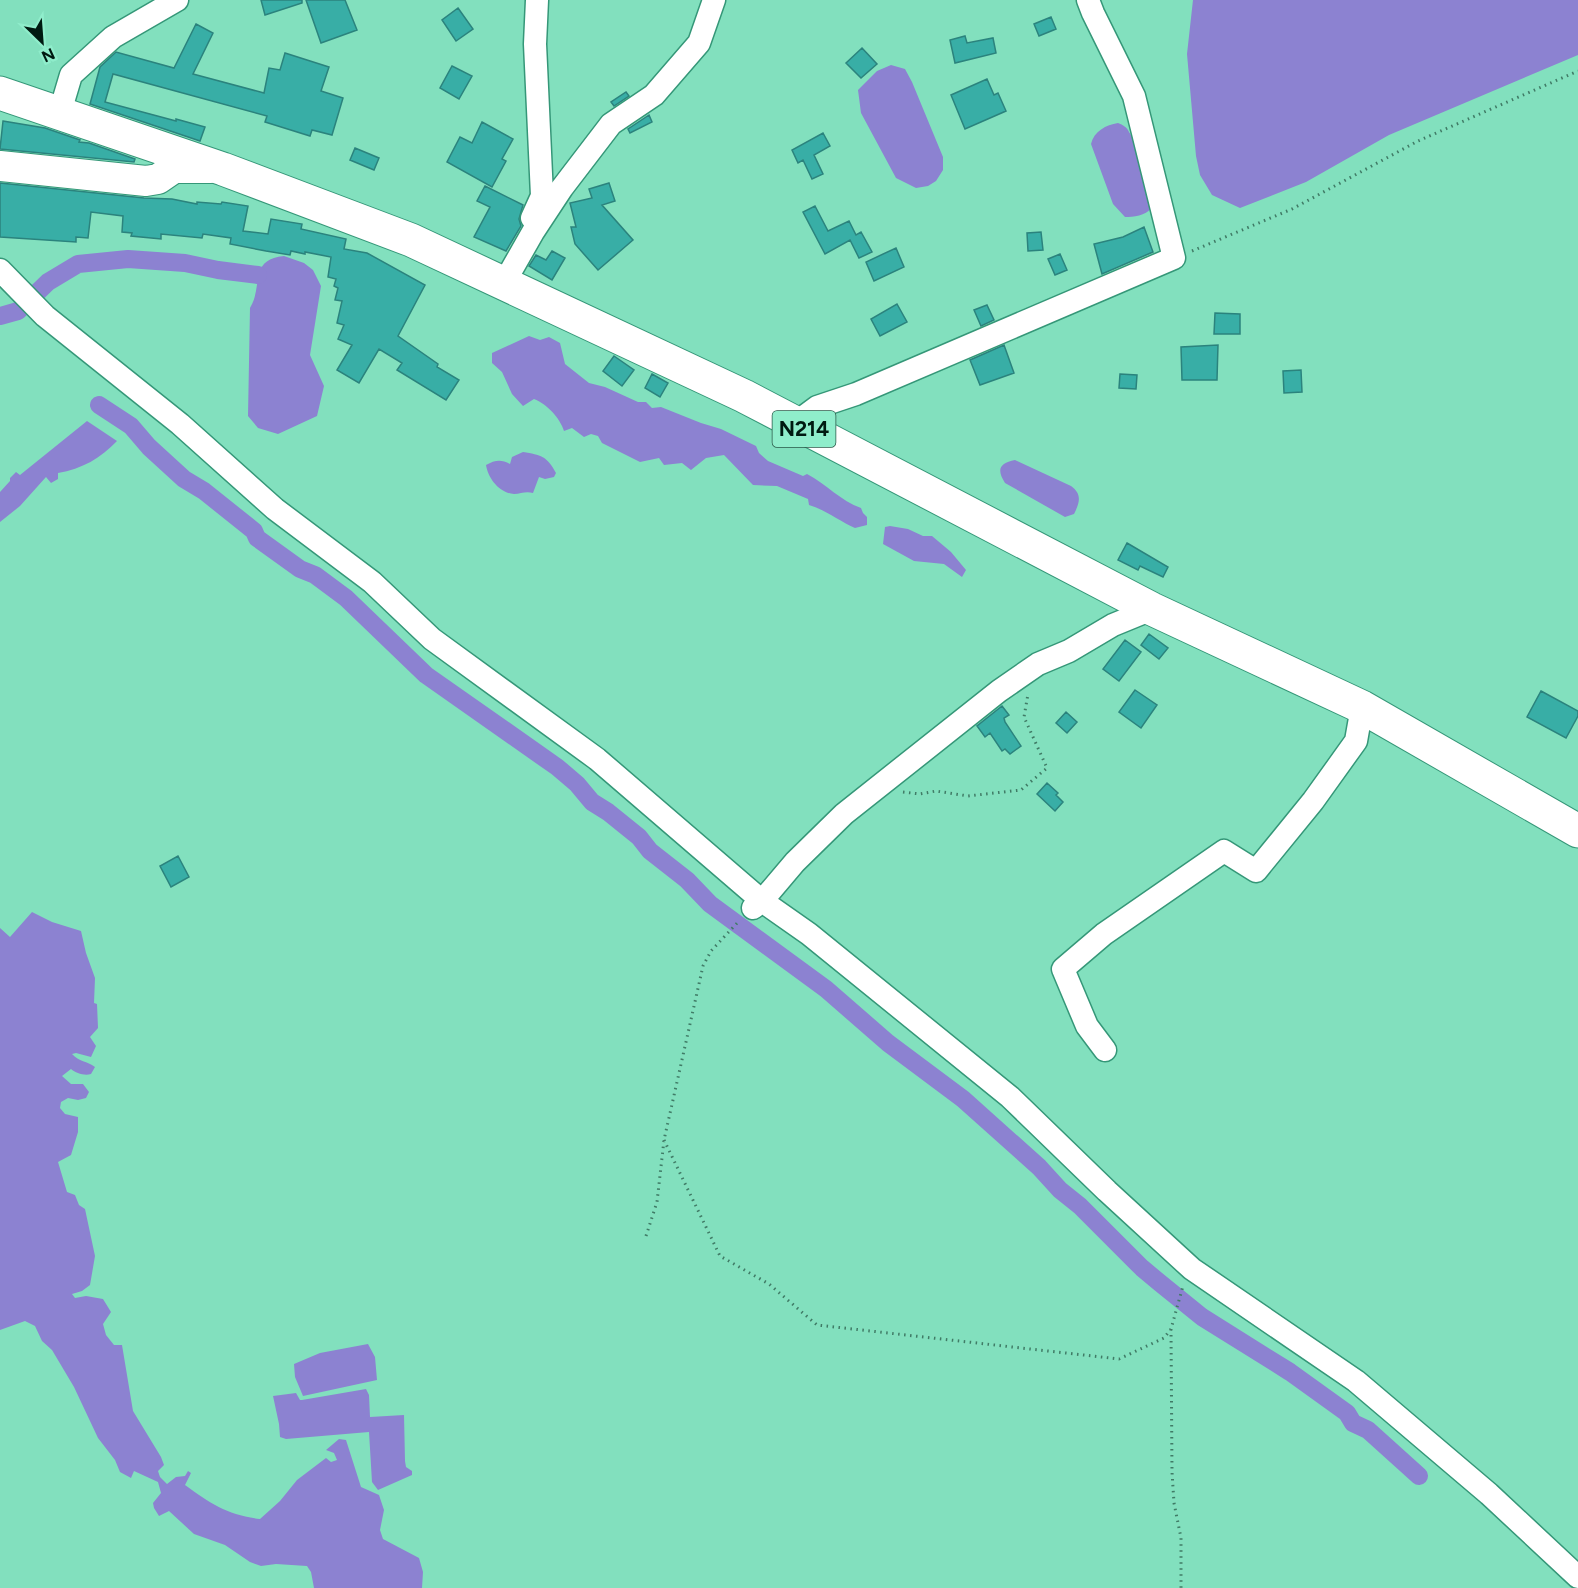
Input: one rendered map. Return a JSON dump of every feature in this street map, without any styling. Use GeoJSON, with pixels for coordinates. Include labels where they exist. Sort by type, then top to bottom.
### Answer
{"type":"FeatureCollection","features":[{"type":"Feature","properties":{"kind":"highway","name":"N214"},"geometry":{"type":"LineString","coordinates":[[0,93],[223,169],[411,240],[504,283],[744,396],[1152,609],[1362,707],[1578,831]]}},
{"type":"Feature","properties":{"kind":"main road"},"geometry":{"type":"LineString","coordinates":[[0,165],[146,181],[158,179],[174,168],[223,169]]}},
{"type":"Feature","properties":{"kind":"street"},"geometry":{"type":"LineString","coordinates":[[60,112],[71,75],[113,37],[177,0]]}},
{"type":"Feature","properties":{"kind":"street"},"geometry":{"type":"LineString","coordinates":[[504,283],[542,196],[535,44],[537,0]]}},
{"type":"Feature","properties":{"kind":"street"},"geometry":{"type":"LineString","coordinates":[[504,283],[533,232],[562,188],[611,124],[654,95],[699,43],[714,0]]}},
{"type":"Feature","properties":{"kind":"street"},"geometry":{"type":"LineString","coordinates":[[794,424],[817,407],[856,394],[1174,258],[1134,96],[1088,0]]}},
{"type":"Feature","properties":{"kind":"street"},"geometry":{"type":"LineString","coordinates":[[0,270],[45,316],[180,424],[275,509],[372,582],[432,639],[597,759],[758,904],[809,934],[1010,1097],[1192,1269],[1356,1382],[1490,1494],[1578,1577]]}},
{"type":"Feature","properties":{"kind":"street"},"geometry":{"type":"LineString","coordinates":[[758,904],[795,862],[844,814],[999,691],[1038,664],[1069,651],[1113,625],[1152,609]]}},
{"type":"Feature","properties":{"kind":"street"},"geometry":{"type":"LineString","coordinates":[[1105,1050],[1087,1026],[1063,969],[1104,934],[1224,851],[1256,871],[1313,801],[1356,741],[1362,707]]}},
{"type":"Feature","properties":{"kind":"path"},"geometry":{"type":"LineString","coordinates":[[1174,258],[1292,209],[1418,141],[1578,71]]}},
{"type":"Feature","properties":{"kind":"path"},"geometry":{"type":"LineString","coordinates":[[877,786],[906,793],[920,794],[936,791],[968,796],[1021,790],[1031,783],[1047,768],[1024,717],[1029,685],[1038,664]]}},
{"type":"Feature","properties":{"kind":"path"},"geometry":{"type":"LineString","coordinates":[[646,1236],[657,1202],[664,1140],[703,966],[711,951],[722,938],[758,904]]}},
{"type":"Feature","properties":{"kind":"path"},"geometry":{"type":"LineString","coordinates":[[664,1140],[720,1256],[769,1284],[817,1325],[1119,1359],[1164,1338],[1171,1329]]}},
{"type":"Feature","properties":{"kind":"path"},"geometry":{"type":"LineString","coordinates":[[1181,1291],[1171,1329],[1172,1472],[1174,1503],[1181,1538],[1181,1588]]}},
{"type":"Feature","properties":{"kind":"shaded area"},"geometry":{"type":"Polygon","coordinates":[[[1193,0],[1578,0],[1578,55],[1389,135],[1306,182],[1240,208],[1212,195],[1200,175],[1196,156],[1187,54],[1193,0]]]}},
{"type":"Feature","properties":{"kind":"shaded area"},"geometry":{"type":"Polygon","coordinates":[[[891,65],[905,69],[943,157],[943,170],[936,181],[928,186],[916,188],[896,178],[861,113],[858,90],[877,71],[891,65]]]}},
{"type":"Feature","properties":{"kind":"shaded area"},"geometry":{"type":"Polygon","coordinates":[[[1118,123],[1126,127],[1132,138],[1141,158],[1151,194],[1151,208],[1139,216],[1125,217],[1113,204],[1091,144],[1101,129],[1118,123]]]}},
{"type":"Feature","properties":{"kind":"shaded area"},"geometry":{"type":"Polygon","coordinates":[[[284,256],[304,263],[313,270],[321,286],[310,355],[324,386],[317,416],[278,434],[258,428],[248,416],[250,308],[261,268],[273,258],[284,256]]]}},
{"type":"Feature","properties":{"kind":"shaded area"},"geometry":{"type":"Polygon","coordinates":[[[529,336],[540,340],[549,337],[560,343],[565,364],[589,383],[605,387],[638,402],[646,402],[652,408],[661,407],[721,429],[756,446],[759,453],[768,461],[803,476],[807,474],[861,508],[867,517],[867,525],[855,528],[809,505],[808,499],[777,486],[753,485],[724,455],[706,458],[691,470],[682,463],[664,465],[659,458],[640,462],[602,443],[598,436],[591,434],[584,437],[572,428],[564,431],[556,416],[539,401],[534,399],[523,406],[512,394],[502,372],[492,363],[492,353],[529,336]]]}},
{"type":"Feature","properties":{"kind":"shaded area"},"geometry":{"type":"Polygon","coordinates":[[[87,421],[117,441],[90,462],[58,473],[58,479],[51,483],[46,477],[20,506],[0,522],[0,492],[10,478],[16,472],[20,475],[87,421]]]}},
{"type":"Feature","properties":{"kind":"shaded area"},"geometry":{"type":"Polygon","coordinates":[[[523,452],[543,457],[556,473],[554,477],[545,479],[539,477],[533,493],[514,494],[504,491],[495,484],[486,465],[498,461],[510,464],[512,457],[523,452]]]}},
{"type":"Feature","properties":{"kind":"shaded area"},"geometry":{"type":"Polygon","coordinates":[[[1015,460],[1075,489],[1079,498],[1074,514],[1065,517],[1005,483],[1001,467],[1015,460]]]}},
{"type":"Feature","properties":{"kind":"shaded area"},"geometry":{"type":"Polygon","coordinates":[[[885,527],[908,529],[923,536],[932,536],[951,552],[966,570],[962,577],[944,564],[914,561],[883,544],[885,527]]]}},
{"type":"Feature","properties":{"kind":"shaded area"},"geometry":{"type":"Polygon","coordinates":[[[32,912],[52,922],[81,931],[95,978],[94,1003],[97,1004],[98,1028],[90,1037],[96,1046],[91,1057],[72,1054],[77,1059],[95,1067],[91,1074],[80,1074],[71,1069],[62,1076],[71,1084],[83,1084],[89,1092],[86,1098],[78,1100],[68,1098],[61,1102],[60,1108],[65,1114],[78,1117],[78,1132],[71,1155],[58,1162],[67,1192],[75,1195],[79,1205],[85,1209],[95,1256],[90,1285],[72,1294],[75,1298],[86,1296],[103,1299],[111,1312],[103,1324],[106,1335],[114,1345],[122,1345],[133,1411],[161,1457],[164,1465],[158,1471],[160,1477],[167,1484],[176,1477],[185,1476],[188,1471],[191,1473],[185,1485],[203,1498],[220,1508],[260,1519],[280,1501],[297,1480],[326,1458],[331,1462],[337,1460],[334,1453],[326,1450],[339,1439],[346,1440],[361,1487],[379,1495],[384,1510],[380,1530],[383,1539],[419,1558],[423,1572],[422,1588],[314,1588],[311,1572],[307,1566],[276,1564],[261,1566],[250,1562],[225,1545],[194,1534],[169,1511],[159,1516],[153,1503],[161,1493],[158,1482],[134,1471],[131,1478],[120,1472],[115,1460],[98,1438],[74,1387],[52,1350],[42,1341],[35,1326],[25,1321],[0,1330],[0,928],[10,937],[32,912]]]}},
{"type":"Feature","properties":{"kind":"shaded area"},"geometry":{"type":"Polygon","coordinates":[[[368,1344],[375,1357],[377,1380],[303,1396],[295,1377],[294,1364],[320,1353],[368,1344]]]}},
{"type":"Feature","properties":{"kind":"shaded area"},"geometry":{"type":"Polygon","coordinates":[[[366,1389],[369,1395],[370,1417],[404,1415],[405,1461],[406,1467],[412,1471],[412,1475],[378,1490],[372,1482],[369,1432],[286,1439],[280,1437],[273,1396],[296,1393],[302,1400],[366,1389]]]}},
{"type":"Feature","properties":{"kind":"building"},"geometry":{"type":"Polygon","coordinates":[[[261,0],[302,0],[302,3],[265,15],[261,0]]]}},
{"type":"Feature","properties":{"kind":"building"},"geometry":{"type":"Polygon","coordinates":[[[306,0],[345,0],[357,30],[321,43],[306,0]]]}},
{"type":"Feature","properties":{"kind":"building"},"geometry":{"type":"Polygon","coordinates":[[[458,8],[473,29],[456,41],[442,20],[458,8]]]}},
{"type":"Feature","properties":{"kind":"building"},"geometry":{"type":"Polygon","coordinates":[[[1051,17],[1056,29],[1039,36],[1034,24],[1051,17]]]}},
{"type":"Feature","properties":{"kind":"building"},"geometry":{"type":"Polygon","coordinates":[[[196,24],[213,33],[193,74],[264,93],[269,68],[280,70],[285,53],[329,67],[321,91],[343,98],[332,135],[312,130],[310,136],[265,122],[267,116],[113,74],[105,102],[205,127],[200,141],[90,104],[100,67],[116,52],[174,68],[196,24]]]}},
{"type":"Feature","properties":{"kind":"building"},"geometry":{"type":"Polygon","coordinates":[[[965,36],[967,43],[993,38],[996,53],[955,63],[950,40],[965,36]]]}},
{"type":"Feature","properties":{"kind":"building"},"geometry":{"type":"Polygon","coordinates":[[[862,48],[877,64],[861,78],[846,63],[862,48]]]}},
{"type":"Feature","properties":{"kind":"building"},"geometry":{"type":"Polygon","coordinates":[[[452,66],[472,76],[459,99],[440,88],[452,66]]]}},
{"type":"Feature","properties":{"kind":"building"},"geometry":{"type":"Polygon","coordinates":[[[987,79],[994,95],[998,93],[1006,111],[965,129],[951,95],[987,79]]]}},
{"type":"Feature","properties":{"kind":"building"},"geometry":{"type":"Polygon","coordinates":[[[626,92],[629,96],[614,106],[611,102],[626,92]]]}},
{"type":"Feature","properties":{"kind":"building"},"geometry":{"type":"Polygon","coordinates":[[[649,115],[652,122],[630,133],[628,129],[649,115]]]}},
{"type":"Feature","properties":{"kind":"building"},"geometry":{"type":"Polygon","coordinates":[[[3,121],[45,128],[80,140],[79,142],[89,143],[135,159],[134,162],[0,149],[3,121]]]}},
{"type":"Feature","properties":{"kind":"building"},"geometry":{"type":"Polygon","coordinates":[[[482,122],[513,139],[502,159],[506,161],[492,187],[447,162],[460,137],[472,143],[482,122]]]}},
{"type":"Feature","properties":{"kind":"building"},"geometry":{"type":"Polygon","coordinates":[[[823,133],[830,146],[814,155],[823,174],[812,179],[803,160],[798,163],[792,150],[823,133]]]}},
{"type":"Feature","properties":{"kind":"building"},"geometry":{"type":"Polygon","coordinates":[[[355,148],[379,158],[374,170],[350,160],[355,148]]]}},
{"type":"Feature","properties":{"kind":"building"},"geometry":{"type":"Polygon","coordinates":[[[0,183],[172,199],[197,204],[197,202],[221,204],[222,202],[248,206],[243,231],[268,234],[271,219],[302,224],[301,229],[346,239],[344,249],[367,253],[425,285],[398,336],[438,364],[437,367],[459,380],[446,400],[397,370],[402,363],[379,349],[359,383],[337,370],[352,345],[338,339],[344,325],[337,323],[342,301],[335,300],[338,288],[334,286],[336,279],[328,277],[331,257],[305,252],[305,254],[291,251],[290,255],[266,251],[230,244],[231,238],[203,234],[202,238],[161,234],[161,239],[131,236],[132,233],[122,232],[123,216],[91,212],[88,238],[76,237],[76,242],[0,237],[0,183]]]}},
{"type":"Feature","properties":{"kind":"building"},"geometry":{"type":"Polygon","coordinates":[[[609,183],[615,201],[602,205],[633,240],[598,270],[575,244],[571,227],[576,227],[570,203],[592,198],[589,189],[609,183]]]}},
{"type":"Feature","properties":{"kind":"building"},"geometry":{"type":"Polygon","coordinates":[[[485,186],[523,205],[519,219],[521,226],[506,251],[474,237],[490,207],[477,201],[485,186]]]}},
{"type":"Feature","properties":{"kind":"building"},"geometry":{"type":"Polygon","coordinates":[[[815,206],[828,231],[849,221],[856,235],[861,232],[872,252],[859,258],[850,240],[825,254],[803,212],[815,206]]]}},
{"type":"Feature","properties":{"kind":"building"},"geometry":{"type":"Polygon","coordinates":[[[1144,227],[1153,252],[1102,274],[1094,244],[1123,237],[1144,227]]]}},
{"type":"Feature","properties":{"kind":"building"},"geometry":{"type":"Polygon","coordinates":[[[1041,232],[1043,250],[1028,251],[1027,233],[1041,232]]]}},
{"type":"Feature","properties":{"kind":"building"},"geometry":{"type":"Polygon","coordinates":[[[896,248],[904,267],[874,281],[866,262],[896,248]]]}},
{"type":"Feature","properties":{"kind":"building"},"geometry":{"type":"Polygon","coordinates":[[[552,251],[565,258],[552,280],[529,266],[536,255],[546,260],[552,251]]]}},
{"type":"Feature","properties":{"kind":"building"},"geometry":{"type":"Polygon","coordinates":[[[1060,254],[1067,270],[1055,275],[1048,259],[1060,254]]]}},
{"type":"Feature","properties":{"kind":"building"},"geometry":{"type":"Polygon","coordinates":[[[897,304],[907,322],[880,336],[871,319],[897,304]]]}},
{"type":"Feature","properties":{"kind":"building"},"geometry":{"type":"Polygon","coordinates":[[[987,305],[994,320],[981,326],[974,310],[987,305]]]}},
{"type":"Feature","properties":{"kind":"building"},"geometry":{"type":"Polygon","coordinates":[[[1215,313],[1240,314],[1240,334],[1214,334],[1215,313]]]}},
{"type":"Feature","properties":{"kind":"building"},"geometry":{"type":"Polygon","coordinates":[[[1004,345],[1014,373],[980,385],[970,360],[1004,345]]]}},
{"type":"Feature","properties":{"kind":"building"},"geometry":{"type":"Polygon","coordinates":[[[1218,345],[1217,380],[1182,380],[1181,347],[1218,345]]]}},
{"type":"Feature","properties":{"kind":"building"},"geometry":{"type":"Polygon","coordinates":[[[614,356],[634,370],[622,386],[603,371],[614,356]]]}},
{"type":"Feature","properties":{"kind":"building"},"geometry":{"type":"Polygon","coordinates":[[[1301,370],[1302,392],[1284,393],[1283,371],[1301,370]]]}},
{"type":"Feature","properties":{"kind":"building"},"geometry":{"type":"Polygon","coordinates":[[[652,374],[668,383],[660,397],[645,388],[652,374]]]}},
{"type":"Feature","properties":{"kind":"building"},"geometry":{"type":"Polygon","coordinates":[[[1120,374],[1137,375],[1136,389],[1119,388],[1120,374]]]}},
{"type":"Feature","properties":{"kind":"building"},"geometry":{"type":"Polygon","coordinates":[[[1127,543],[1168,567],[1163,577],[1140,566],[1138,570],[1118,560],[1127,543]]]}},
{"type":"Feature","properties":{"kind":"building"},"geometry":{"type":"Polygon","coordinates":[[[1149,634],[1168,648],[1159,659],[1141,645],[1149,634]]]}},
{"type":"Feature","properties":{"kind":"building"},"geometry":{"type":"Polygon","coordinates":[[[1125,640],[1141,652],[1119,681],[1103,669],[1125,640]]]}},
{"type":"Feature","properties":{"kind":"building"},"geometry":{"type":"Polygon","coordinates":[[[1135,690],[1157,705],[1141,728],[1119,712],[1135,690]]]}},
{"type":"Feature","properties":{"kind":"building"},"geometry":{"type":"Polygon","coordinates":[[[1541,691],[1578,711],[1578,716],[1566,738],[1527,717],[1541,691]]]}},
{"type":"Feature","properties":{"kind":"building"},"geometry":{"type":"Polygon","coordinates":[[[1002,706],[1009,715],[1004,718],[1005,722],[1021,746],[1010,754],[1005,749],[1002,751],[990,733],[985,737],[977,726],[1002,706]]]}},
{"type":"Feature","properties":{"kind":"building"},"geometry":{"type":"Polygon","coordinates":[[[1066,712],[1077,722],[1067,733],[1056,723],[1066,712]]]}},
{"type":"Feature","properties":{"kind":"building"},"geometry":{"type":"Polygon","coordinates":[[[1047,783],[1058,793],[1056,795],[1063,802],[1055,811],[1037,794],[1047,783]]]}},
{"type":"Feature","properties":{"kind":"building"},"geometry":{"type":"Polygon","coordinates":[[[178,856],[189,877],[171,887],[160,866],[178,856]]]}},
{"type":"Feature","properties":{"kind":"waterway"},"geometry":{"type":"LineString","coordinates":[[0,316],[18,311],[48,282],[78,264],[128,259],[185,263],[258,275]]}},
{"type":"Feature","properties":{"kind":"waterway"},"geometry":{"type":"LineString","coordinates":[[99,405],[131,426],[149,447],[184,479],[204,491],[254,531],[257,538],[346,598],[426,675],[557,767],[577,784],[592,802],[639,837],[650,851],[687,880],[710,904],[826,989],[888,1043],[963,1099],[1039,1167],[1060,1190],[1080,1206],[1160,1283],[1202,1317],[1290,1372],[1347,1413],[1353,1423],[1368,1430],[1419,1476]]}}]}
